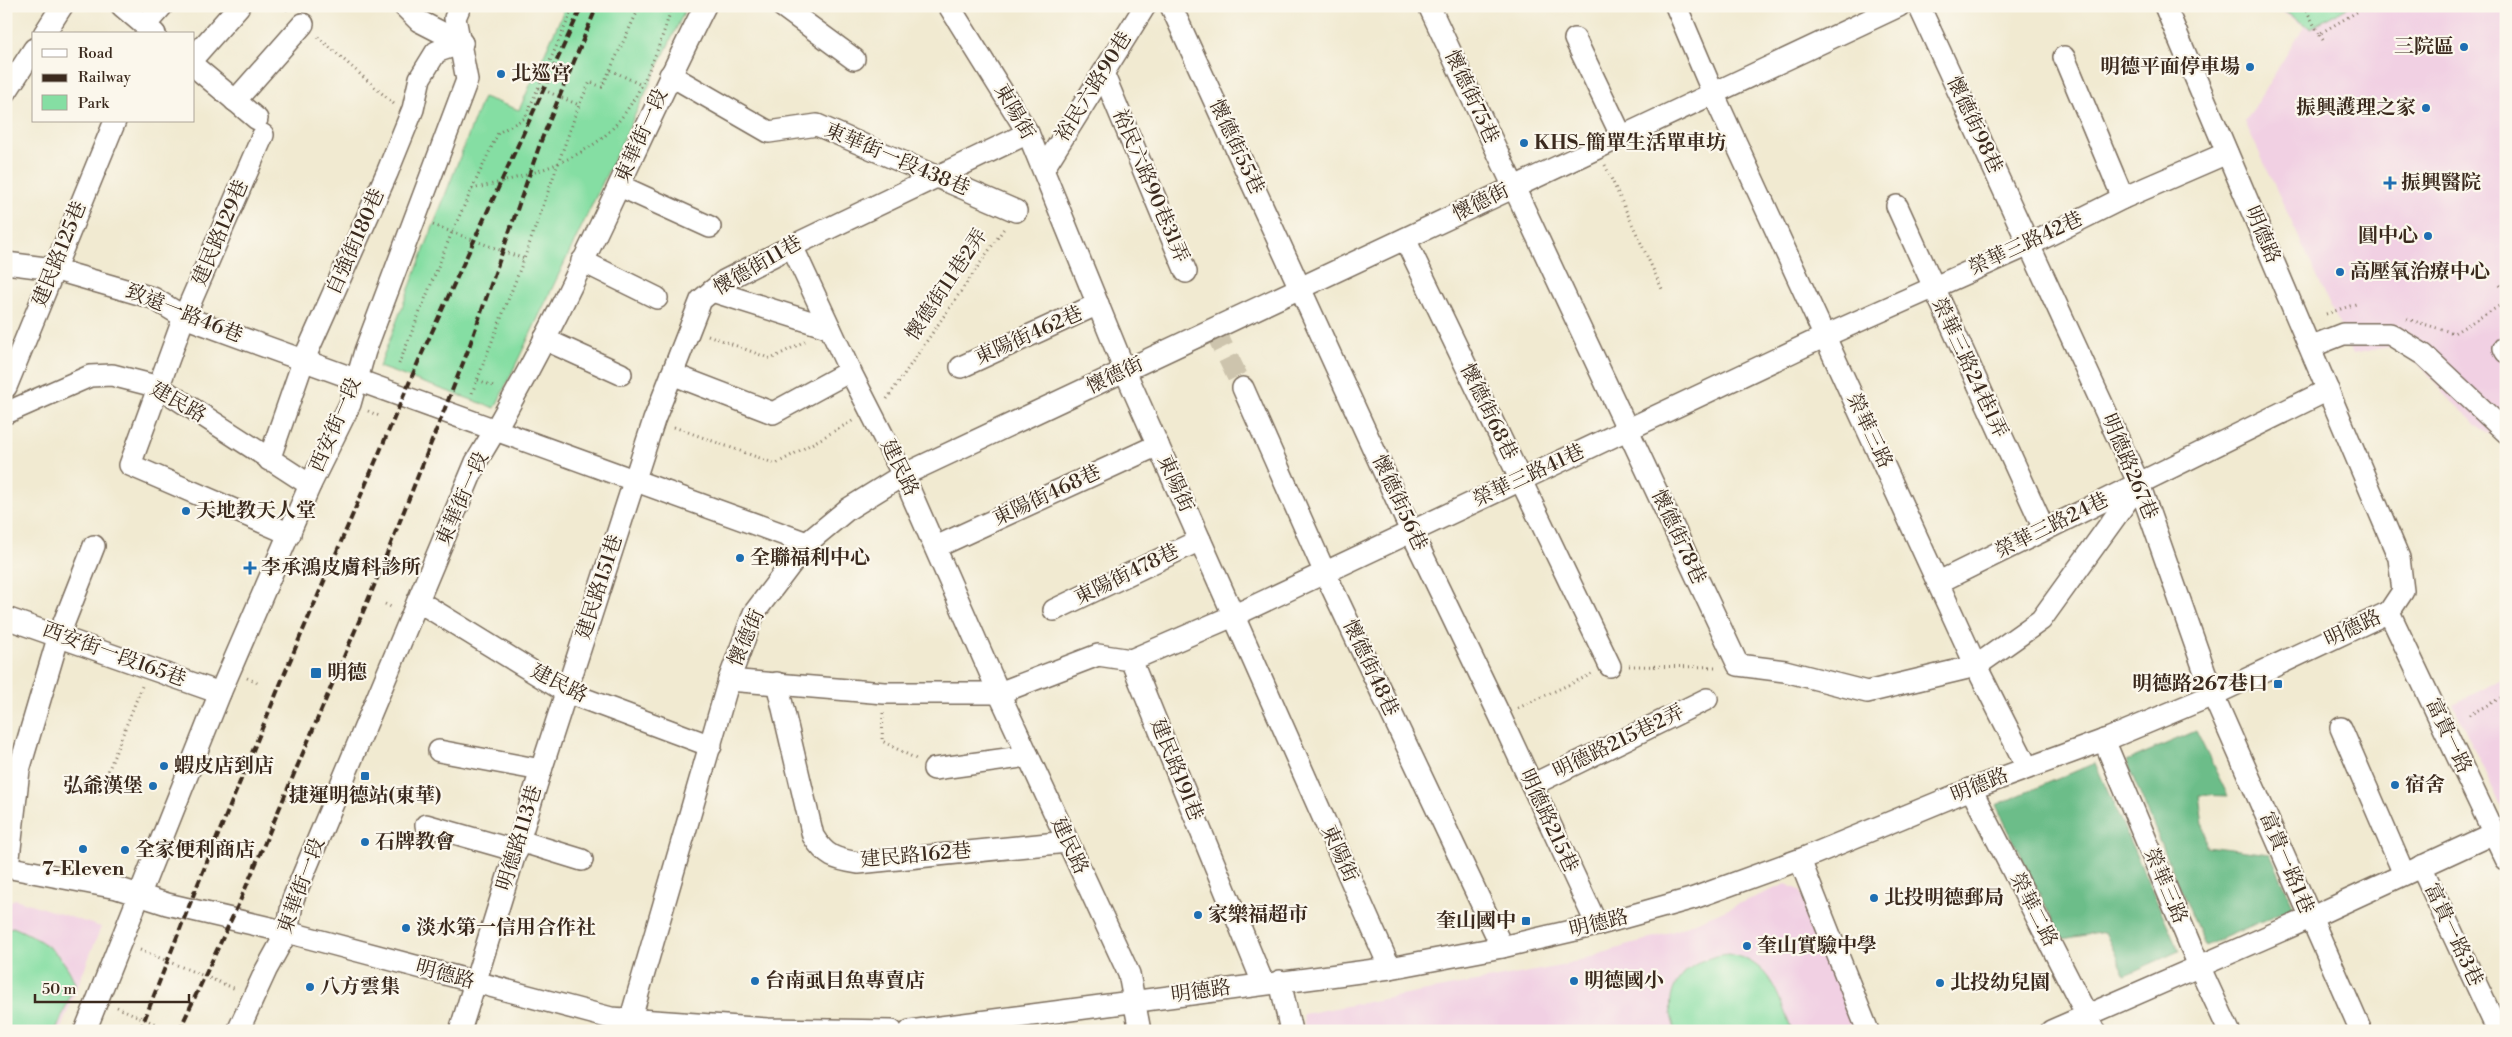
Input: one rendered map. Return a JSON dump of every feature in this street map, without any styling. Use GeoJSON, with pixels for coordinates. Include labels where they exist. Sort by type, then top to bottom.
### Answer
{"type":"FeatureCollection","features":[{"type":"Feature","properties":{"kind":"street"},"geometry":{"type":"LineString","coordinates":[[45,32],[62,6]]}},
{"type":"Feature","properties":{"kind":"street"},"geometry":{"type":"LineString","coordinates":[[122,6],[151,31],[162,6]]}},
{"type":"Feature","properties":{"kind":"street"},"geometry":{"type":"LineString","coordinates":[[195,57],[239,6]]}},
{"type":"Feature","properties":{"kind":"street"},"geometry":{"type":"LineString","coordinates":[[404,6],[419,21],[462,43]]}},
{"type":"Feature","properties":{"kind":"street","name":"西安街一段"},"geometry":{"type":"LineString","coordinates":[[85,1031],[220,693],[310,485],[350,404],[365,351],[467,80],[462,43],[456,18],[460,6]]}},
{"type":"Feature","properties":{"kind":"street","name":"東華街一段"},"geometry":{"type":"LineString","coordinates":[[238,1031],[266,970],[287,932],[292,899],[476,462],[516,396],[620,186],[670,76],[705,6]]}},
{"type":"Feature","properties":{"kind":"street"},"geometry":{"type":"LineString","coordinates":[[782,6],[854,60]]}},
{"type":"Feature","properties":{"kind":"street","name":"東陽街"},"geometry":{"type":"LineString","coordinates":[[949,6],[1028,133],[1044,168],[1125,372],[1390,968]]}},
{"type":"Feature","properties":{"kind":"street","name":"裕民六路90巷"},"geometry":{"type":"LineString","coordinates":[[1044,168],[1145,6]]}},
{"type":"Feature","properties":{"kind":"street","name":"懷德街55巷"},"geometry":{"type":"LineString","coordinates":[[1171,6],[1302,288]]}},
{"type":"Feature","properties":{"kind":"street","name":"懷德街75巷"},"geometry":{"type":"LineString","coordinates":[[1429,6],[1513,187]]}},
{"type":"Feature","properties":{"kind":"street","name":"榮華三路"},"geometry":{"type":"LineString","coordinates":[[1676,6],[1713,93],[1976,666],[2027,767]]}},
{"type":"Feature","properties":{"kind":"street","name":"懷德街"},"geometry":{"type":"LineString","coordinates":[[617,1023],[710,746],[729,680],[754,613],[807,543],[848,508],[903,474],[1125,372],[1621,135],[1898,6]]}},
{"type":"Feature","properties":{"kind":"street","name":"懷德街98巷"},"geometry":{"type":"LineString","coordinates":[[1919,6],[2029,245]]}},
{"type":"Feature","properties":{"kind":"street","name":"明德路"},"geometry":{"type":"LineString","coordinates":[[910,1031],[1390,968],[1502,947],[1597,926],[1694,898],[1800,860],[1971,789],[2104,740],[2213,695],[2389,612],[2403,591],[2399,558],[2165,6]]}},
{"type":"Feature","properties":{"kind":"street"},"geometry":{"type":"LineString","coordinates":[[195,67],[235,101],[303,24]]}},
{"type":"Feature","properties":{"kind":"street"},"geometry":{"type":"LineString","coordinates":[[1575,39],[1621,135]]}},
{"type":"Feature","properties":{"kind":"street","name":"自強街180巷"},"geometry":{"type":"LineString","coordinates":[[269,460],[304,359],[410,117],[420,78],[436,52],[462,43]]}},
{"type":"Feature","properties":{"kind":"street"},"geometry":{"type":"LineString","coordinates":[[6,92],[32,53]]}},
{"type":"Feature","properties":{"kind":"street"},"geometry":{"type":"LineString","coordinates":[[2064,57],[2123,198]]}},
{"type":"Feature","properties":{"kind":"street","name":"裕民六路90巷31弄"},"geometry":{"type":"LineString","coordinates":[[1103,73],[1186,272]]}},
{"type":"Feature","properties":{"kind":"street","name":"東華街一段438巷"},"geometry":{"type":"LineString","coordinates":[[670,76],[769,132],[817,125],[1016,211]]}},
{"type":"Feature","properties":{"kind":"street","name":"建民路129巷"},"geometry":{"type":"LineString","coordinates":[[235,101],[260,127],[184,317],[130,465],[290,534]]}},
{"type":"Feature","properties":{"kind":"street","name":"建民路125巷"},"geometry":{"type":"LineString","coordinates":[[6,387],[115,122]]}},
{"type":"Feature","properties":{"kind":"street","name":"懷德街11巷"},"geometry":{"type":"LineString","coordinates":[[634,481],[654,420],[701,300],[724,281],[792,246],[1028,133]]}},
{"type":"Feature","properties":{"kind":"street","name":"榮華三路42巷"},"geometry":{"type":"LineString","coordinates":[[1826,336],[2029,245],[2123,198],[2228,153]]}},
{"type":"Feature","properties":{"kind":"street"},"geometry":{"type":"LineString","coordinates":[[620,186],[710,227]]}},
{"type":"Feature","properties":{"kind":"street","name":"懷德街78巷"},"geometry":{"type":"LineString","coordinates":[[1513,187],[1738,666],[1785,671],[1867,692],[1976,666]]}},
{"type":"Feature","properties":{"kind":"street","name":"榮華三路24巷1弄"},"geometry":{"type":"LineString","coordinates":[[1897,206],[1932,288],[2044,529]]}},
{"type":"Feature","properties":{"kind":"street","name":"懷德街68巷"},"geometry":{"type":"LineString","coordinates":[[1406,239],[1610,666]]}},
{"type":"Feature","properties":{"kind":"street","name":"明德路267巷"},"geometry":{"type":"LineString","coordinates":[[2029,245],[2139,484],[2213,695]]}},
{"type":"Feature","properties":{"kind":"street","name":"建民路"},"geometry":{"type":"LineString","coordinates":[[792,246],[850,370],[903,474],[999,693],[1129,974],[1140,1031]]}},
{"type":"Feature","properties":{"kind":"street"},"geometry":{"type":"LineString","coordinates":[[582,261],[657,298]]}},
{"type":"Feature","properties":{"kind":"street","name":"致遠一路46巷"},"geometry":{"type":"LineString","coordinates":[[6,263],[54,269],[153,298],[184,317],[807,543]]}},
{"type":"Feature","properties":{"kind":"street","name":"懷德街56巷"},"geometry":{"type":"LineString","coordinates":[[1302,288],[1411,531],[1500,716]]}},
{"type":"Feature","properties":{"kind":"street"},"geometry":{"type":"LineString","coordinates":[[712,291],[830,328]]}},
{"type":"Feature","properties":{"kind":"street","name":"東陽街462巷"},"geometry":{"type":"LineString","coordinates":[[960,367],[1098,304]]}},
{"type":"Feature","properties":{"kind":"street"},"geometry":{"type":"LineString","coordinates":[[2310,347],[2343,334],[2390,334],[2424,355],[2506,432]]}},
{"type":"Feature","properties":{"kind":"street","name":"榮華三路41巷"},"geometry":{"type":"LineString","coordinates":[[1233,616],[1826,336]]}},
{"type":"Feature","properties":{"kind":"street"},"geometry":{"type":"LineString","coordinates":[[544,339],[622,374]]}},
{"type":"Feature","properties":{"kind":"street"},"geometry":{"type":"LineString","coordinates":[[2506,347],[2504,348],[2506,352]]}},
{"type":"Feature","properties":{"kind":"street"},"geometry":{"type":"LineString","coordinates":[[672,374],[772,412],[850,370]]}},
{"type":"Feature","properties":{"kind":"street","name":"建民路"},"geometry":{"type":"LineString","coordinates":[[6,413],[90,376],[112,375],[159,388],[310,485]]}},
{"type":"Feature","properties":{"kind":"street","name":"懷德街48巷"},"geometry":{"type":"LineString","coordinates":[[1243,388],[1325,572],[1502,947]]}},
{"type":"Feature","properties":{"kind":"street","name":"榮華三路24巷"},"geometry":{"type":"LineString","coordinates":[[1939,582],[2328,390]]}},
{"type":"Feature","properties":{"kind":"street","name":"東陽街468巷"},"geometry":{"type":"LineString","coordinates":[[936,547],[1158,445]]}},
{"type":"Feature","properties":{"kind":"street","name":"建民路151巷"},"geometry":{"type":"LineString","coordinates":[[566,692],[634,481]]}},
{"type":"Feature","properties":{"kind":"street"},"geometry":{"type":"LineString","coordinates":[[1976,666],[2040,620],[2139,484]]}},
{"type":"Feature","properties":{"kind":"street","name":"東陽街478巷"},"geometry":{"type":"LineString","coordinates":[[1054,610],[1200,540]]}},
{"type":"Feature","properties":{"kind":"street"},"geometry":{"type":"LineString","coordinates":[[7,866],[19,770],[59,635],[94,546]]}},
{"type":"Feature","properties":{"kind":"street","name":"建民路"},"geometry":{"type":"LineString","coordinates":[[418,601],[566,692],[710,746]]}},
{"type":"Feature","properties":{"kind":"street","name":"富貴一路"},"geometry":{"type":"LineString","coordinates":[[2389,612],[2506,859]]}},
{"type":"Feature","properties":{"kind":"street"},"geometry":{"type":"LineString","coordinates":[[729,680],[884,693],[999,693],[1098,655],[1131,660],[1233,616]]}},
{"type":"Feature","properties":{"kind":"street","name":"西安街一段165巷"},"geometry":{"type":"LineString","coordinates":[[6,618],[220,693]]}},
{"type":"Feature","properties":{"kind":"street","name":"建民路191巷"},"geometry":{"type":"LineString","coordinates":[[1131,660],[1272,982],[1291,1031]]}},
{"type":"Feature","properties":{"kind":"street","name":"建民路162巷"},"geometry":{"type":"LineString","coordinates":[[777,683],[813,836],[821,849],[834,858],[858,863],[1067,842]]}},
{"type":"Feature","properties":{"kind":"street","name":"明德路113巷"},"geometry":{"type":"LineString","coordinates":[[460,1031],[566,692]]}},
{"type":"Feature","properties":{"kind":"street","name":"富貴一路1巷"},"geometry":{"type":"LineString","coordinates":[[2213,695],[2361,1031]]}},
{"type":"Feature","properties":{"kind":"street","name":"明德路215巷2弄"},"geometry":{"type":"LineString","coordinates":[[1532,785],[1707,699]]}},
{"type":"Feature","properties":{"kind":"street","name":"明德路215巷"},"geometry":{"type":"LineString","coordinates":[[1500,716],[1597,926]]}},
{"type":"Feature","properties":{"kind":"street","name":"富貴一路3巷"},"geometry":{"type":"LineString","coordinates":[[2341,728],[2412,870],[2498,1031]]}},
{"type":"Feature","properties":{"kind":"street","name":"榮華三路"},"geometry":{"type":"LineString","coordinates":[[2104,740],[2199,966],[2229,1031]]}},
{"type":"Feature","properties":{"kind":"street"},"geometry":{"type":"LineString","coordinates":[[439,751],[541,770]]}},
{"type":"Feature","properties":{"kind":"street"},"geometry":{"type":"LineString","coordinates":[[934,769],[1028,756]]}},
{"type":"Feature","properties":{"kind":"street","name":"榮華二路"},"geometry":{"type":"LineString","coordinates":[[1971,789],[2091,1023]]}},
{"type":"Feature","properties":{"kind":"street"},"geometry":{"type":"LineString","coordinates":[[426,826],[582,860]]}},
{"type":"Feature","properties":{"kind":"street"},"geometry":{"type":"LineString","coordinates":[[2051,1031],[2091,1023],[2199,966],[2310,918],[2494,833]]}},
{"type":"Feature","properties":{"kind":"street"},"geometry":{"type":"LineString","coordinates":[[1800,860],[1868,1031]]}},
{"type":"Feature","properties":{"kind":"street","name":"明德路"},"geometry":{"type":"LineString","coordinates":[[7,866],[139,894],[185,908],[287,932],[617,1023],[768,1030],[892,1031]]}},
{"type":"Feature","properties":{"kind":"path"},"geometry":{"type":"LineString","coordinates":[[283,6],[410,117]]}},
{"type":"Feature","properties":{"kind":"path"},"geometry":{"type":"LineString","coordinates":[[399,364],[452,232],[498,134],[525,118],[574,6]]}},
{"type":"Feature","properties":{"kind":"path"},"geometry":{"type":"LineString","coordinates":[[472,393],[524,259],[556,164],[579,105],[590,82],[602,87],[640,6]]}},
{"type":"Feature","properties":{"kind":"path"},"geometry":{"type":"LineString","coordinates":[[472,190],[525,176],[556,164],[598,141],[624,114],[641,84],[665,30],[672,6]]}},
{"type":"Feature","properties":{"kind":"path"},"geometry":{"type":"LineString","coordinates":[[2304,6],[2323,40]]}},
{"type":"Feature","properties":{"kind":"path"},"geometry":{"type":"LineString","coordinates":[[2319,34],[2367,6]]}},
{"type":"Feature","properties":{"kind":"path"},"geometry":{"type":"LineString","coordinates":[[611,70],[641,84]]}},
{"type":"Feature","properties":{"kind":"path"},"geometry":{"type":"LineString","coordinates":[[539,88],[579,105]]}},
{"type":"Feature","properties":{"kind":"path"},"geometry":{"type":"LineString","coordinates":[[1597,147],[1662,291]]}},
{"type":"Feature","properties":{"kind":"path","name":"懷德街11巷2弄"},"geometry":{"type":"LineString","coordinates":[[872,414],[1016,211]]}},
{"type":"Feature","properties":{"kind":"path"},"geometry":{"type":"LineString","coordinates":[[415,218],[524,259]]}},
{"type":"Feature","properties":{"kind":"path"},"geometry":{"type":"LineString","coordinates":[[2500,285],[2506,293]]}},
{"type":"Feature","properties":{"kind":"path"},"geometry":{"type":"LineString","coordinates":[[2399,317],[2454,333],[2506,302]]}},
{"type":"Feature","properties":{"kind":"path"},"geometry":{"type":"LineString","coordinates":[[2326,314],[2360,303]]}},
{"type":"Feature","properties":{"kind":"path"},"geometry":{"type":"LineString","coordinates":[[690,328],[771,359],[830,328]]}},
{"type":"Feature","properties":{"kind":"path"},"geometry":{"type":"LineString","coordinates":[[478,380],[504,390]]}},
{"type":"Feature","properties":{"kind":"path"},"geometry":{"type":"LineString","coordinates":[[654,420],[776,464],[872,414]]}},
{"type":"Feature","properties":{"kind":"path"},"geometry":{"type":"LineString","coordinates":[[99,794],[149,667]]}},
{"type":"Feature","properties":{"kind":"path"},"geometry":{"type":"LineString","coordinates":[[884,693],[882,741],[934,769]]}},
{"type":"Feature","properties":{"kind":"path"},"geometry":{"type":"LineString","coordinates":[[2469,715],[2506,695]]}},
{"type":"Feature","properties":{"kind":"path"},"geometry":{"type":"LineString","coordinates":[[140,949],[238,990]]}},
{"type":"Feature","properties":{"kind":"path"},"geometry":{"type":"LineString","coordinates":[[116,1007],[171,1031]]}},
{"type":"Feature","properties":{"kind":"shaded area","name":"振興醫院"},"geometry":{"type":"Polygon","coordinates":[[[2273,6],[2506,6],[2506,445],[2480,427],[2447,397],[2425,370],[2392,346],[2353,354],[2245,122],[2304,26],[2273,6]]]}},
{"type":"Feature","properties":{"kind":"shaded area"},"geometry":{"type":"Polygon","coordinates":[[[2506,677],[2506,817],[2453,704],[2506,677]]]}},
{"type":"Feature","properties":{"kind":"shaded area"},"geometry":{"type":"Polygon","coordinates":[[[1786,884],[1800,890],[1857,1031],[1305,1031],[1303,1014],[1561,966],[1674,931],[1786,884]]]}},
{"type":"Feature","properties":{"kind":"shaded area"},"geometry":{"type":"Polygon","coordinates":[[[15,899],[101,927],[60,1031],[6,1031],[6,903],[15,899]]]}},
{"type":"Feature","properties":{"kind":"green space"},"geometry":{"type":"Polygon","coordinates":[[[566,6],[687,6],[495,408],[379,367],[483,97],[519,110],[566,6]]]}},
{"type":"Feature","properties":{"kind":"green space"},"geometry":{"type":"Polygon","coordinates":[[[2276,6],[2349,6],[2310,28],[2276,6]]]}},
{"type":"Feature","properties":{"kind":"green space"},"geometry":{"type":"Polygon","coordinates":[[[2196,731],[2228,796],[2199,795],[2206,846],[2270,854],[2294,907],[2205,946],[2126,761],[2196,731]]]}},
{"type":"Feature","properties":{"kind":"green space"},"geometry":{"type":"Polygon","coordinates":[[[2095,763],[2179,951],[2125,975],[2105,932],[2062,939],[1996,805],[2095,763]]]}},
{"type":"Feature","properties":{"kind":"green space"},"geometry":{"type":"Polygon","coordinates":[[[13,927],[42,942],[51,949],[71,973],[75,984],[56,1031],[6,1031],[6,929],[13,927]]]}},
{"type":"Feature","properties":{"kind":"green space"},"geometry":{"type":"Polygon","coordinates":[[[1728,954],[1743,958],[1764,972],[1777,992],[1792,1031],[1676,1031],[1671,1016],[1673,989],[1688,969],[1713,957],[1728,954]]]}},
{"type":"Feature","properties":{"kind":"tunnel"},"geometry":{"type":"LineString","coordinates":[[1214,329],[1243,388]]}},
{"type":"Feature","properties":{"kind":"railway"},"geometry":{"type":"LineString","coordinates":[[140,1031],[195,891],[289,663],[419,360],[582,6]]}},
{"type":"Feature","properties":{"kind":"railway"},"geometry":{"type":"LineString","coordinates":[[179,1031],[240,901],[374,586],[467,353],[541,141],[597,6]]}},
{"type":"Feature","properties":{"kind":"place","name":"三院區"},"geometry":{"type":"Point","coordinates":[2464,47]}},
{"type":"Feature","properties":{"kind":"place","name":"明德平面停車場"},"geometry":{"type":"Point","coordinates":[2250,67]}},
{"type":"Feature","properties":{"kind":"place","name":"北巡宮"},"geometry":{"type":"Point","coordinates":[501,74]}},
{"type":"Feature","properties":{"kind":"place","name":"振興護理之家"},"geometry":{"type":"Point","coordinates":[2426,108]}},
{"type":"Feature","properties":{"kind":"place","name":"KHS-簡單生活單車坊"},"geometry":{"type":"Point","coordinates":[1524,143]}},
{"type":"Feature","properties":{"kind":"place","name":"振興醫院"},"geometry":{"type":"Point","coordinates":[2390,183]}},
{"type":"Feature","properties":{"kind":"place","name":"圓中心"},"geometry":{"type":"Point","coordinates":[2428,236]}},
{"type":"Feature","properties":{"kind":"place","name":"高壓氧治療中心"},"geometry":{"type":"Point","coordinates":[2340,272]}},
{"type":"Feature","properties":{"kind":"place","name":"天地教天人堂"},"geometry":{"type":"Point","coordinates":[186,511]}},
{"type":"Feature","properties":{"kind":"place","name":"全聯福利中心"},"geometry":{"type":"Point","coordinates":[740,558]}},
{"type":"Feature","properties":{"kind":"place","name":"李承鴻皮膚科診所"},"geometry":{"type":"Point","coordinates":[250,568]}},
{"type":"Feature","properties":{"kind":"place","name":"明德"},"geometry":{"type":"Point","coordinates":[316,673]}},
{"type":"Feature","properties":{"kind":"place","name":"明德路267巷口"},"geometry":{"type":"Point","coordinates":[2278,684]}},
{"type":"Feature","properties":{"kind":"place","name":"蝦皮店到店"},"geometry":{"type":"Point","coordinates":[164,766]}},
{"type":"Feature","properties":{"kind":"place","name":"捷運明德站(東華)"},"geometry":{"type":"Point","coordinates":[365,776]}},
{"type":"Feature","properties":{"kind":"place","name":"宿舍"},"geometry":{"type":"Point","coordinates":[2395,785]}},
{"type":"Feature","properties":{"kind":"place","name":"弘爺漢堡"},"geometry":{"type":"Point","coordinates":[153,786]}},
{"type":"Feature","properties":{"kind":"place","name":"石牌教會"},"geometry":{"type":"Point","coordinates":[365,842]}},
{"type":"Feature","properties":{"kind":"place","name":"7-Eleven"},"geometry":{"type":"Point","coordinates":[83,849]}},
{"type":"Feature","properties":{"kind":"place","name":"全家便利商店"},"geometry":{"type":"Point","coordinates":[125,850]}},
{"type":"Feature","properties":{"kind":"place","name":"北投明德郵局"},"geometry":{"type":"Point","coordinates":[1874,898]}},
{"type":"Feature","properties":{"kind":"place","name":"家樂福超市"},"geometry":{"type":"Point","coordinates":[1198,915]}},
{"type":"Feature","properties":{"kind":"place","name":"奎山國中"},"geometry":{"type":"Point","coordinates":[1526,921]}},
{"type":"Feature","properties":{"kind":"place","name":"淡水第一信用合作社"},"geometry":{"type":"Point","coordinates":[406,928]}},
{"type":"Feature","properties":{"kind":"place","name":"奎山實驗中學"},"geometry":{"type":"Point","coordinates":[1747,946]}},
{"type":"Feature","properties":{"kind":"place","name":"台南虱目魚專賣店"},"geometry":{"type":"Point","coordinates":[755,981]}},
{"type":"Feature","properties":{"kind":"place","name":"明德國小"},"geometry":{"type":"Point","coordinates":[1574,981]}},
{"type":"Feature","properties":{"kind":"place","name":"北投幼兒園"},"geometry":{"type":"Point","coordinates":[1940,983]}},
{"type":"Feature","properties":{"kind":"place","name":"八方雲集"},"geometry":{"type":"Point","coordinates":[310,987]}}]}
